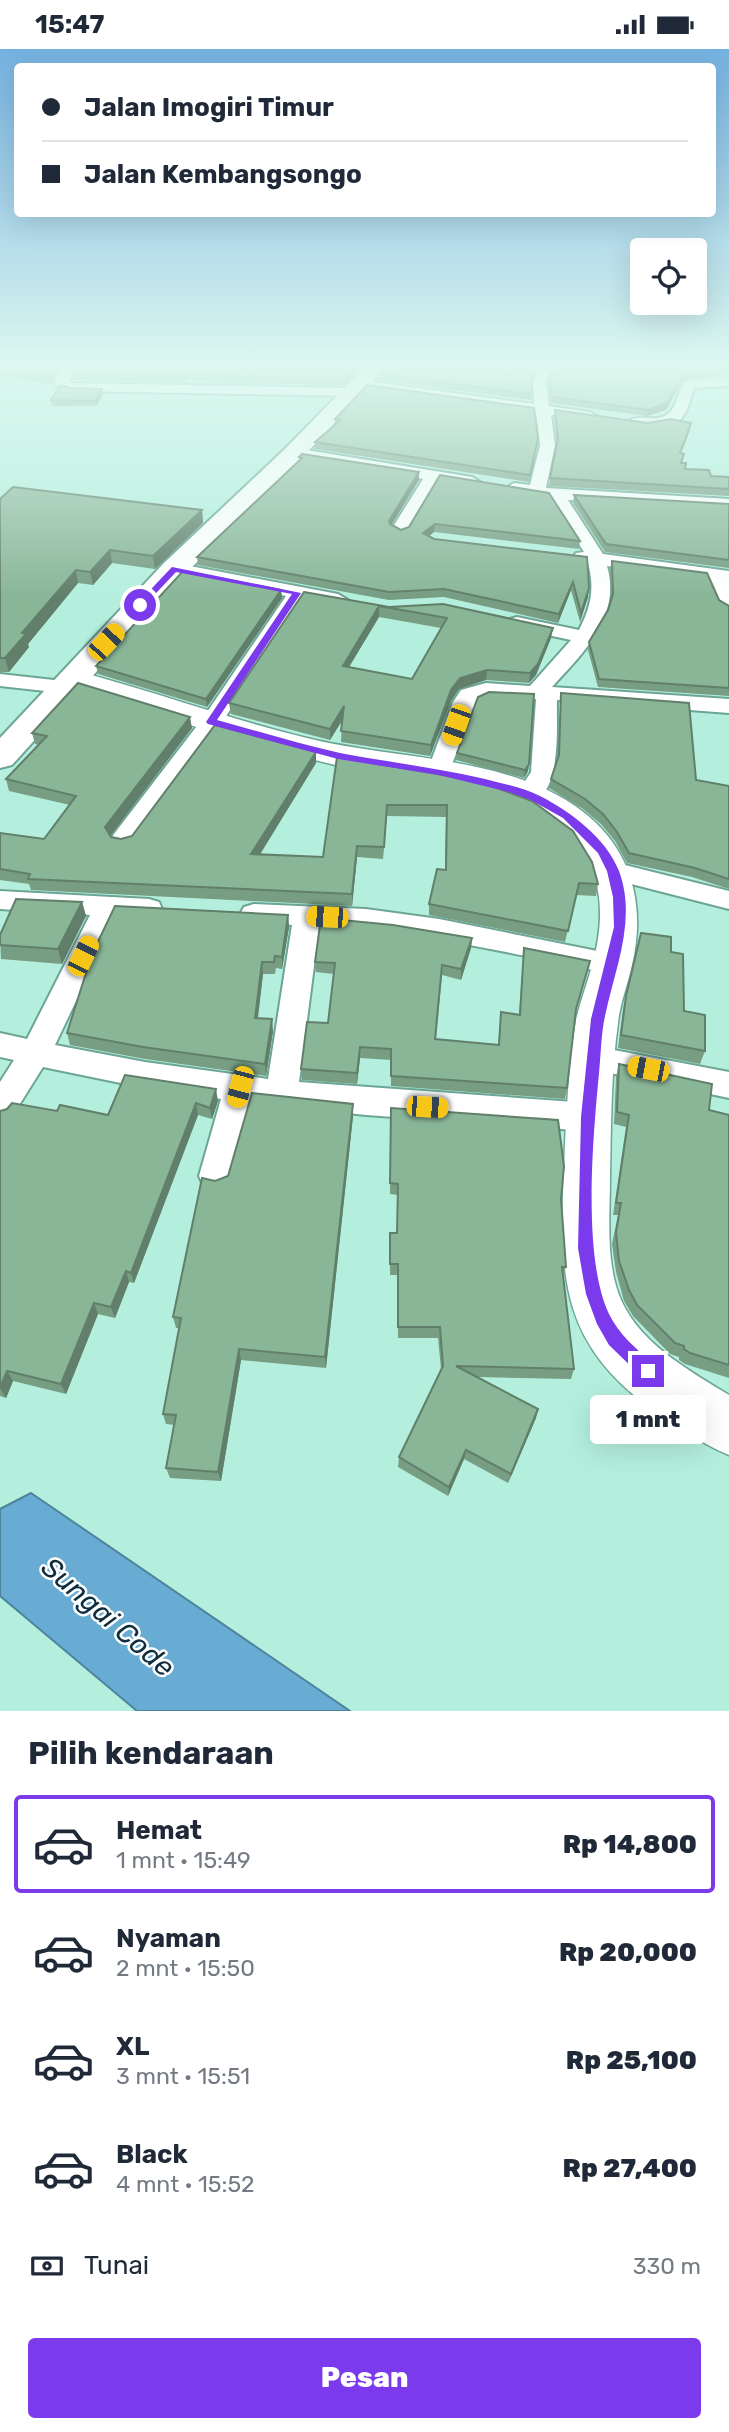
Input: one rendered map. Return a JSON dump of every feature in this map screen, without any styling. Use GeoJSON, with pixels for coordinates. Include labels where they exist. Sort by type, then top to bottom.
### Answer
{"type":"FeatureCollection","features":[{"type":"Feature","properties":{"kind":"main road"},"geometry":{"type":"LineString","coordinates":[[0,758],[174,569],[304,443]]}},
{"type":"Feature","properties":{"kind":"street"},"geometry":{"type":"LineString","coordinates":[[537,492],[547,443]]}},
{"type":"Feature","properties":{"kind":"street"},"geometry":{"type":"LineString","coordinates":[[294,453],[537,492],[729,504]]}},
{"type":"Feature","properties":{"kind":"street"},"geometry":{"type":"LineString","coordinates":[[400,530],[433,475]]}},
{"type":"Feature","properties":{"kind":"street"},"geometry":{"type":"LineString","coordinates":[[528,795],[541,781],[543,772],[542,692],[584,637],[598,616],[603,601],[597,559],[556,494]]}},
{"type":"Feature","properties":{"kind":"street"},"geometry":{"type":"LineString","coordinates":[[570,555],[722,576],[729,607]]}},
{"type":"Feature","properties":{"kind":"street"},"geometry":{"type":"LineString","coordinates":[[174,569],[362,604]]}},
{"type":"Feature","properties":{"kind":"street"},"geometry":{"type":"LineString","coordinates":[[123,840],[211,722],[297,593]]}},
{"type":"Feature","properties":{"kind":"street"},"geometry":{"type":"LineString","coordinates":[[494,618],[584,637]]}},
{"type":"Feature","properties":{"kind":"street"},"geometry":{"type":"LineString","coordinates":[[0,680],[68,683],[338,755],[488,782],[528,795],[567,816],[587,833],[603,851],[613,871],[619,897],[620,927],[597,1019],[588,1117],[585,1248],[594,1294],[615,1339],[637,1361],[729,1427]]}},
{"type":"Feature","properties":{"kind":"street"},"geometry":{"type":"LineString","coordinates":[[439,772],[464,702],[469,695],[486,689],[729,706]]}},
{"type":"Feature","properties":{"kind":"street"},"geometry":{"type":"LineString","coordinates":[[613,871],[729,900]]}},
{"type":"Feature","properties":{"kind":"street"},"geometry":{"type":"LineString","coordinates":[[0,900],[174,910]]}},
{"type":"Feature","properties":{"kind":"street"},"geometry":{"type":"LineString","coordinates":[[0,1108],[35,1053],[107,907]]}},
{"type":"Feature","properties":{"kind":"street"},"geometry":{"type":"LineString","coordinates":[[227,912],[366,919],[439,929],[612,963]]}},
{"type":"Feature","properties":{"kind":"street"},"geometry":{"type":"LineString","coordinates":[[282,1092],[307,916]]}},
{"type":"Feature","properties":{"kind":"street"},"geometry":{"type":"LineString","coordinates":[[0,1045],[240,1087],[401,1106],[588,1117]]}},
{"type":"Feature","properties":{"kind":"street"},"geometry":{"type":"LineString","coordinates":[[593,1058],[729,1085]]}},
{"type":"Feature","properties":{"kind":"street"},"geometry":{"type":"LineString","coordinates":[[216,1176],[240,1087]]}},
{"type":"Feature","properties":{"kind":"water","name":"Sungai Code"},"geometry":{"type":"Polygon","coordinates":[[[31,1493],[350,1711],[137,1711],[0,1596],[0,1509],[31,1493]]]}},
{"type":"Feature","properties":{"kind":"building"},"geometry":{"type":"Polygon","coordinates":[[[319,443],[537,443],[530,475],[319,443]]]}},
{"type":"Feature","properties":{"kind":"building"},"geometry":{"type":"Polygon","coordinates":[[[557,443],[684,443],[680,453],[684,454],[681,463],[686,463],[685,469],[709,470],[711,476],[729,477],[729,489],[550,478],[557,443]]]}},
{"type":"Feature","properties":{"kind":"building"},"geometry":{"type":"Polygon","coordinates":[[[302,454],[419,472],[389,521],[401,530],[409,527],[440,475],[549,493],[580,541],[435,524],[423,533],[434,539],[587,557],[589,588],[581,613],[573,582],[559,614],[444,589],[389,592],[197,557],[302,458],[299,457],[302,454]]]}},
{"type":"Feature","properties":{"kind":"building"},"geometry":{"type":"Polygon","coordinates":[[[13,487],[202,510],[153,556],[110,550],[90,572],[76,570],[22,633],[26,634],[5,658],[0,658],[0,499],[13,487]]]}},
{"type":"Feature","properties":{"kind":"building"},"geometry":{"type":"Polygon","coordinates":[[[574,495],[729,504],[729,560],[606,544],[574,495]]]}},
{"type":"Feature","properties":{"kind":"building"},"geometry":{"type":"Polygon","coordinates":[[[612,561],[707,573],[719,600],[729,606],[729,688],[599,679],[589,642],[608,610],[613,594],[612,561]]]}},
{"type":"Feature","properties":{"kind":"building"},"geometry":{"type":"Polygon","coordinates":[[[183,571],[281,590],[206,699],[96,666],[183,571]]]}},
{"type":"Feature","properties":{"kind":"building"},"geometry":{"type":"Polygon","coordinates":[[[304,592],[389,607],[443,604],[553,628],[538,664],[530,673],[487,670],[460,678],[451,690],[431,745],[341,731],[344,706],[330,729],[229,703],[304,592]],[[379,606],[343,666],[412,679],[447,618],[379,606]]]}},
{"type":"Feature","properties":{"kind":"building"},"geometry":{"type":"Polygon","coordinates":[[[78,683],[190,717],[105,827],[111,837],[121,839],[132,836],[215,725],[316,752],[251,854],[323,857],[337,757],[478,781],[532,801],[573,831],[592,862],[598,884],[579,883],[568,931],[429,904],[437,869],[446,870],[447,805],[387,805],[384,847],[357,846],[352,894],[28,879],[30,874],[0,869],[0,833],[44,839],[76,796],[6,779],[47,736],[32,733],[78,683]]]}},
{"type":"Feature","properties":{"kind":"building"},"geometry":{"type":"Polygon","coordinates":[[[489,692],[534,694],[529,764],[525,770],[457,753],[478,697],[489,692]]]}},
{"type":"Feature","properties":{"kind":"building"},"geometry":{"type":"Polygon","coordinates":[[[561,693],[689,703],[696,780],[729,786],[729,879],[629,853],[603,814],[585,799],[551,779],[559,755],[561,693]]]}},
{"type":"Feature","properties":{"kind":"building"},"geometry":{"type":"Polygon","coordinates":[[[16,899],[82,902],[58,949],[0,945],[0,935],[16,899]]]}},
{"type":"Feature","properties":{"kind":"building"},"geometry":{"type":"Polygon","coordinates":[[[115,906],[288,915],[282,957],[275,956],[274,962],[262,962],[255,1018],[272,1019],[265,1064],[67,1033],[92,954],[115,906]]]}},
{"type":"Feature","properties":{"kind":"building"},"geometry":{"type":"Polygon","coordinates":[[[321,918],[393,925],[472,938],[461,969],[442,965],[435,1039],[499,1045],[501,1012],[520,1015],[524,948],[590,961],[576,1009],[567,1088],[391,1076],[391,1049],[360,1047],[357,1073],[301,1069],[307,1022],[328,1023],[335,963],[315,962],[321,918]]]}},
{"type":"Feature","properties":{"kind":"building"},"geometry":{"type":"Polygon","coordinates":[[[641,933],[671,937],[671,952],[683,954],[684,1011],[705,1015],[705,1051],[621,1035],[626,996],[641,933]]]}},
{"type":"Feature","properties":{"kind":"building"},"geometry":{"type":"Polygon","coordinates":[[[619,1064],[712,1084],[709,1110],[729,1115],[729,1365],[690,1353],[684,1346],[675,1343],[637,1305],[629,1290],[619,1261],[616,1232],[621,1203],[616,1203],[629,1115],[617,1112],[619,1064]]]}},
{"type":"Feature","properties":{"kind":"building"},"geometry":{"type":"Polygon","coordinates":[[[125,1075],[216,1089],[210,1108],[196,1103],[131,1273],[126,1271],[111,1307],[94,1303],[61,1384],[7,1371],[0,1388],[0,1111],[7,1109],[12,1103],[57,1111],[60,1105],[108,1115],[125,1075]]]}},
{"type":"Feature","properties":{"kind":"building"},"geometry":{"type":"Polygon","coordinates":[[[252,1093],[353,1104],[325,1357],[239,1349],[218,1472],[166,1468],[176,1415],[163,1414],[181,1318],[173,1317],[202,1178],[215,1181],[228,1176],[252,1093]]]}},
{"type":"Feature","properties":{"kind":"building"},"geometry":{"type":"Polygon","coordinates":[[[391,1108],[558,1120],[564,1166],[561,1199],[566,1267],[562,1267],[574,1369],[456,1366],[538,1409],[511,1474],[466,1450],[449,1487],[399,1457],[443,1366],[440,1327],[398,1327],[398,1264],[390,1264],[390,1233],[397,1233],[398,1184],[390,1183],[391,1108]]]}},
{"type":"Feature","properties":{"kind":"route"},"geometry":{"type":"LineString","coordinates":[[140,605],[174,569],[297,593],[211,722],[338,755],[439,772],[512,789],[535,797],[567,816],[603,851],[613,871],[619,897],[620,927],[597,1019],[588,1117],[585,1248],[594,1294],[603,1318],[615,1339],[648,1371]]}}]}
